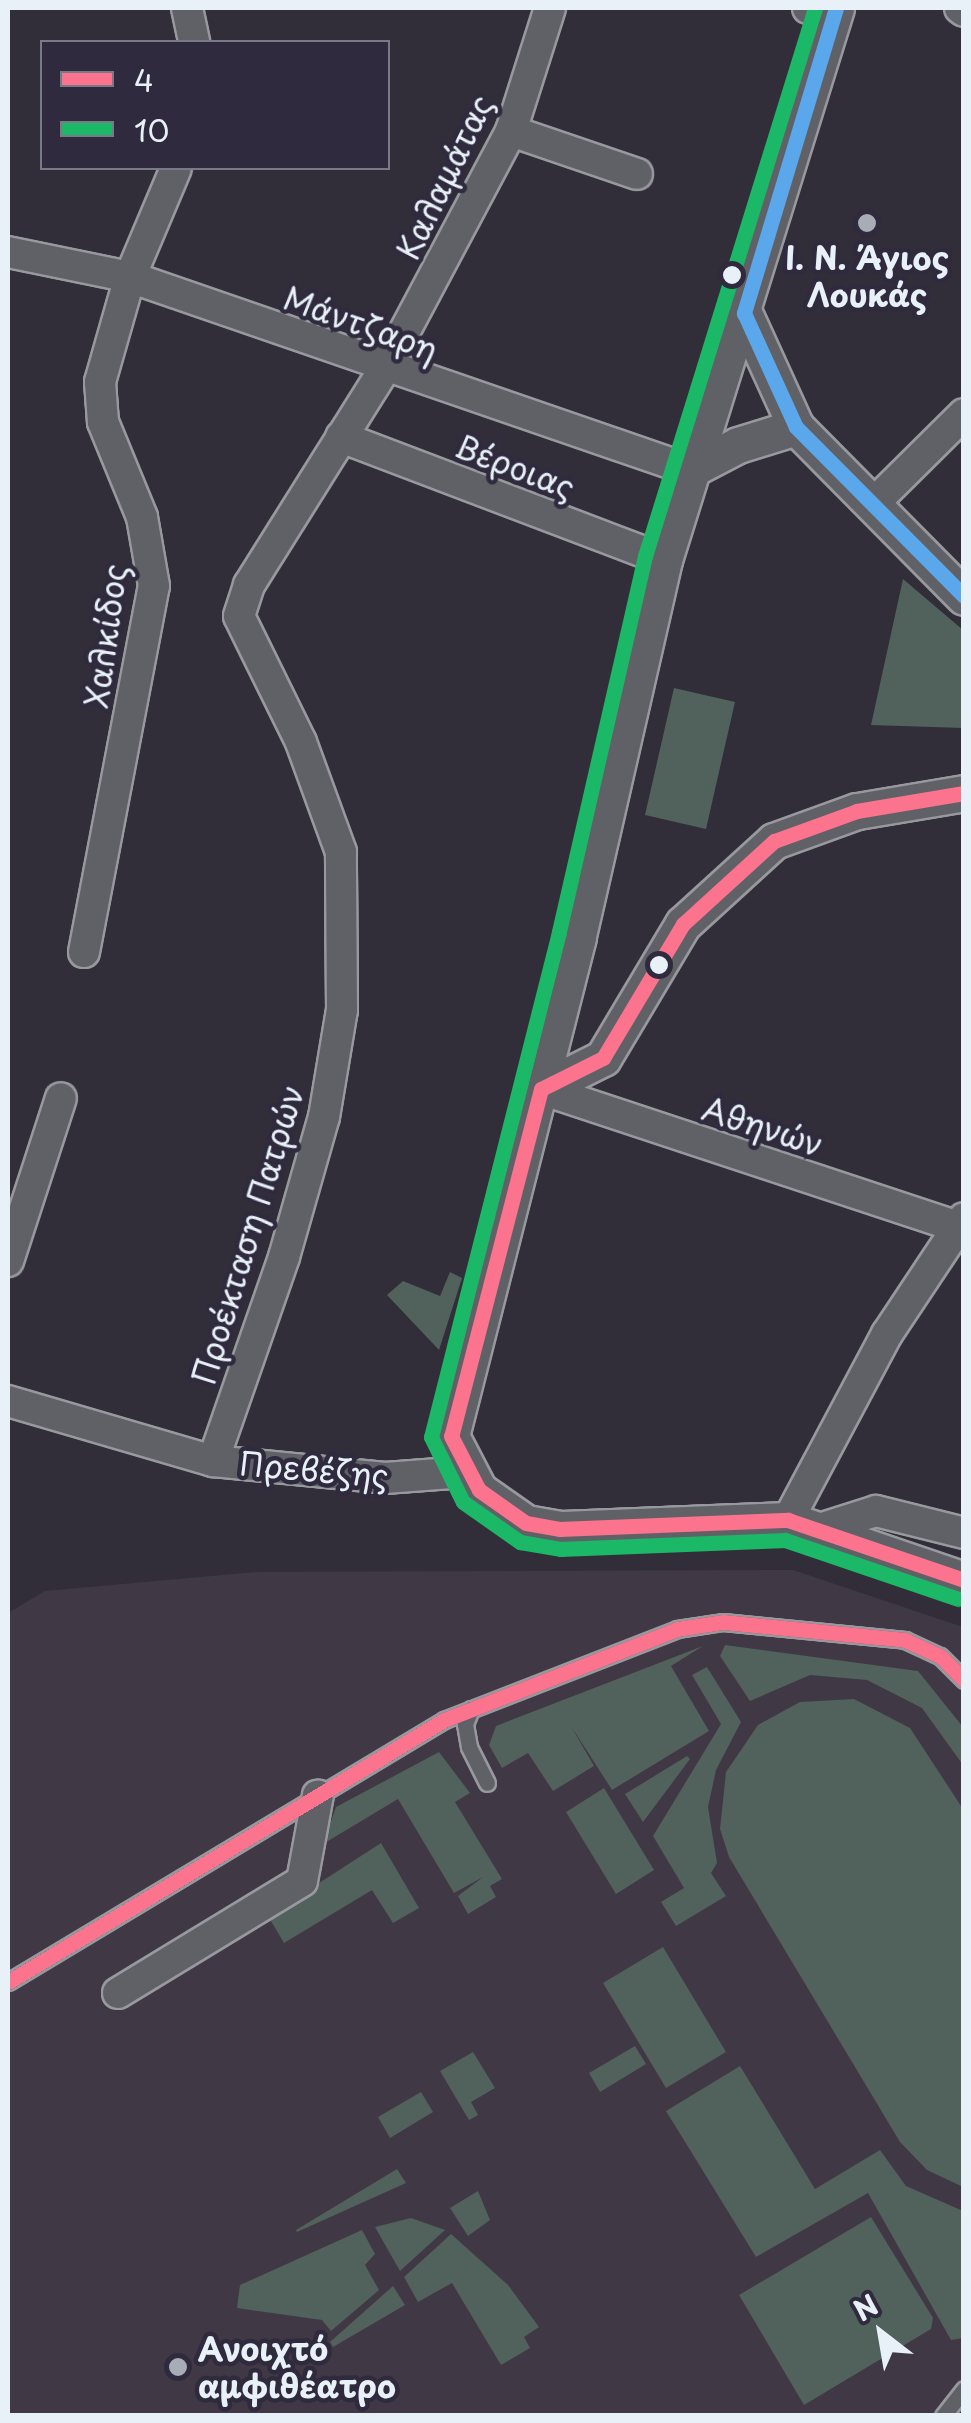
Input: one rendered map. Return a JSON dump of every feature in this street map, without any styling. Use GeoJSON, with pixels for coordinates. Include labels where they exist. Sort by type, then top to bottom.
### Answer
{"type":"FeatureCollection","features":[{"type":"Feature","properties":{"kind":"street"},"geometry":{"type":"LineString","coordinates":[[188,8],[194,40]]}},
{"type":"Feature","properties":{"kind":"street","name":"Καλαμάτας"},"geometry":{"type":"LineString","coordinates":[[384,370],[511,131],[550,8]]}},
{"type":"Feature","properties":{"kind":"street"},"geometry":{"type":"LineString","coordinates":[[826,10],[744,313],[664,560],[541,1089],[452,1413],[451,1436],[465,1472],[500,1510],[560,1529],[802,1525],[876,1511],[964,1533]]}},
{"type":"Feature","properties":{"kind":"street"},"geometry":{"type":"LineString","coordinates":[[511,131],[638,174]]}},
{"type":"Feature","properties":{"kind":"street","name":"Χαλκίδος"},"geometry":{"type":"LineString","coordinates":[[84,952],[154,586],[142,517],[103,422],[100,382],[130,277],[175,170]]}},
{"type":"Feature","properties":{"kind":"street","name":"Μάντζαρη"},"geometry":{"type":"LineString","coordinates":[[8,252],[130,277],[384,370],[690,470]]}},
{"type":"Feature","properties":{"kind":"street"},"geometry":{"type":"LineString","coordinates":[[744,313],[796,427],[964,596]]}},
{"type":"Feature","properties":{"kind":"street","name":"Προέκταση Πατρών"},"geometry":{"type":"LineString","coordinates":[[213,1461],[284,1256],[324,1116],[342,1010],[340,852],[302,742],[239,616],[248,586],[384,370]]}},
{"type":"Feature","properties":{"kind":"street"},"geometry":{"type":"LineString","coordinates":[[872,504],[964,414]]}},
{"type":"Feature","properties":{"kind":"street"},"geometry":{"type":"LineString","coordinates":[[690,470],[738,445],[796,427]]}},
{"type":"Feature","properties":{"kind":"street","name":"Βέροιας"},"geometry":{"type":"LineString","coordinates":[[341,437],[664,560]]}},
{"type":"Feature","properties":{"kind":"street"},"geometry":{"type":"LineString","coordinates":[[541,1089],[603,1058],[683,924],[774,841],[857,811],[964,793]]}},
{"type":"Feature","properties":{"kind":"street","name":"Αθηνών"},"geometry":{"type":"LineString","coordinates":[[541,1089],[961,1224]]}},
{"type":"Feature","properties":{"kind":"street"},"geometry":{"type":"LineString","coordinates":[[8,1261],[61,1098]]}},
{"type":"Feature","properties":{"kind":"street"},"geometry":{"type":"LineString","coordinates":[[802,1525],[882,1343],[961,1224]]}},
{"type":"Feature","properties":{"kind":"street","name":"Πρεβέζης"},"geometry":{"type":"LineString","coordinates":[[8,1401],[213,1461],[385,1478],[465,1472]]}},
{"type":"Feature","properties":{"kind":"street"},"geometry":{"type":"LineString","coordinates":[[802,1525],[964,1580]]}},
{"type":"Feature","properties":{"kind":"street"},"geometry":{"type":"LineString","coordinates":[[118,1993],[302,1881],[318,1795]]}},
{"type":"Feature","properties":{"kind":"lane"},"geometry":{"type":"LineString","coordinates":[[8,1982],[318,1795],[472,1709],[676,1629],[714,1622],[906,1640],[940,1656],[964,1680]]}},
{"type":"Feature","properties":{"kind":"lane"},"geometry":{"type":"LineString","coordinates":[[472,1709],[465,1720],[468,1746],[487,1783]]}},
{"type":"Feature","properties":{"kind":"lane"},"geometry":{"type":"LineString","coordinates":[[943,2416],[964,2389]]}},
{"type":"Feature","properties":{"kind":"shaded area"},"geometry":{"type":"Polygon","coordinates":[[[903,579],[963,630],[963,728],[871,725],[903,579]]]}},
{"type":"Feature","properties":{"kind":"shaded area"},"geometry":{"type":"Polygon","coordinates":[[[674,688],[735,702],[706,829],[645,815],[674,688]]]}},
{"type":"Feature","properties":{"kind":"shaded area"},"geometry":{"type":"Polygon","coordinates":[[[450,1272],[462,1278],[439,1350],[387,1295],[403,1281],[440,1296],[450,1272]]]}},
{"type":"Feature","properties":{"kind":"shaded area"},"geometry":{"type":"Polygon","coordinates":[[[793,1570],[963,1627],[963,2415],[8,2415],[8,1613],[45,1591],[257,1572],[793,1570]]]}},
{"type":"Feature","properties":{"kind":"shaded area"},"geometry":{"type":"Polygon","coordinates":[[[725,1645],[918,1671],[963,1727],[963,1765],[922,1708],[867,1680],[810,1675],[750,1701],[720,1656],[725,1645]]]}},
{"type":"Feature","properties":{"kind":"shaded area"},"geometry":{"type":"Polygon","coordinates":[[[703,1646],[671,1666],[709,1731],[612,1790],[571,1726],[594,1766],[553,1791],[528,1753],[502,1768],[489,1745],[496,1726],[703,1646]]]}},
{"type":"Feature","properties":{"kind":"shaded area"},"geometry":{"type":"Polygon","coordinates":[[[707,1667],[741,1722],[716,1770],[708,1807],[717,1863],[711,1873],[726,1896],[676,1926],[661,1902],[684,1888],[653,1836],[721,1724],[692,1675],[707,1667]]]}},
{"type":"Feature","properties":{"kind":"shaded area"},"geometry":{"type":"Polygon","coordinates":[[[854,1699],[910,1728],[963,1809],[963,2187],[927,2170],[900,2142],[729,1857],[720,1829],[726,1772],[758,1725],[800,1702],[854,1699]]]}},
{"type":"Feature","properties":{"kind":"shaded area"},"geometry":{"type":"Polygon","coordinates":[[[439,1752],[470,1793],[455,1802],[502,1879],[490,1886],[496,1897],[468,1914],[458,1896],[483,1877],[454,1893],[398,1799],[323,1844],[336,1807],[439,1752]]]}},
{"type":"Feature","properties":{"kind":"shaded area"},"geometry":{"type":"Polygon","coordinates":[[[687,1756],[690,1759],[643,1822],[625,1794],[687,1756]]]}},
{"type":"Feature","properties":{"kind":"shaded area"},"geometry":{"type":"Polygon","coordinates":[[[604,1788],[654,1870],[616,1894],[566,1812],[604,1788]]]}},
{"type":"Feature","properties":{"kind":"shaded area"},"geometry":{"type":"Polygon","coordinates":[[[381,1843],[419,1908],[393,1923],[372,1890],[284,1943],[268,1916],[381,1843]]]}},
{"type":"Feature","properties":{"kind":"shaded area"},"geometry":{"type":"Polygon","coordinates":[[[663,1947],[726,2052],[666,2088],[603,1983],[663,1947]]]}},
{"type":"Feature","properties":{"kind":"shaded area"},"geometry":{"type":"Polygon","coordinates":[[[635,2046],[646,2064],[600,2092],[589,2073],[635,2046]]]}},
{"type":"Feature","properties":{"kind":"shaded area"},"geometry":{"type":"Polygon","coordinates":[[[473,2052],[495,2088],[471,2102],[478,2115],[469,2120],[440,2071],[473,2052]]]}},
{"type":"Feature","properties":{"kind":"shaded area"},"geometry":{"type":"Polygon","coordinates":[[[740,2066],[815,2189],[880,2150],[906,2186],[963,2211],[963,2338],[951,2340],[868,2193],[756,2257],[666,2111],[740,2066]]]}},
{"type":"Feature","properties":{"kind":"shaded area"},"geometry":{"type":"Polygon","coordinates":[[[421,2092],[433,2112],[390,2138],[378,2117],[421,2092]]]}},
{"type":"Feature","properties":{"kind":"shaded area"},"geometry":{"type":"Polygon","coordinates":[[[397,2169],[406,2183],[297,2232],[296,2230],[397,2169]]]}},
{"type":"Feature","properties":{"kind":"shaded area"},"geometry":{"type":"Polygon","coordinates":[[[478,2191],[490,2220],[468,2236],[450,2208],[478,2191]]]}},
{"type":"Feature","properties":{"kind":"shaded area"},"geometry":{"type":"Polygon","coordinates":[[[871,2217],[933,2318],[931,2329],[804,2405],[739,2295],[871,2217]]]}},
{"type":"Feature","properties":{"kind":"shaded area"},"geometry":{"type":"Polygon","coordinates":[[[411,2218],[445,2230],[400,2271],[375,2227],[411,2218]]]}},
{"type":"Feature","properties":{"kind":"shaded area"},"geometry":{"type":"Polygon","coordinates":[[[362,2230],[375,2254],[365,2265],[379,2290],[331,2331],[322,2320],[237,2308],[240,2285],[362,2230]]]}},
{"type":"Feature","properties":{"kind":"shaded area"},"geometry":{"type":"Polygon","coordinates":[[[451,2234],[508,2285],[539,2327],[524,2337],[530,2348],[501,2365],[452,2283],[418,2302],[404,2277],[451,2234]]]}},
{"type":"Feature","properties":{"kind":"shaded area"},"geometry":{"type":"Polygon","coordinates":[[[393,2286],[405,2305],[333,2347],[330,2342],[393,2286]]]}},
{"type":"Feature","properties":{"kind":"transit line","name":"10"},"geometry":{"type":"LineString","coordinates":[[815,8],[645,556],[559,932],[431,1437],[463,1502],[520,1542],[561,1549],[785,1540],[958,1599]]}},
{"type":"Feature","properties":{"kind":"transit line"},"geometry":{"type":"LineString","coordinates":[[836,8],[744,313],[796,427],[964,596]]}},
{"type":"Feature","properties":{"kind":"transit line","name":"4"},"geometry":{"type":"LineString","coordinates":[[964,793],[857,811],[774,841],[683,924],[603,1058],[541,1089],[451,1436],[479,1490],[526,1523],[560,1529],[788,1520],[964,1580]]}},
{"type":"Feature","properties":{"kind":"transit line","name":"4"},"geometry":{"type":"LineString","coordinates":[[8,1982],[444,1720],[677,1629],[723,1622],[905,1640],[940,1656],[964,1680]]}},
{"type":"Feature","properties":{"kind":"place","name":"Ι. Ν. Άγιος Λουκάς"},"geometry":{"type":"Point","coordinates":[867,223]}},
{"type":"Feature","properties":{"kind":"place","name":"Ανοιχτό αμφιθέατρο"},"geometry":{"type":"Point","coordinates":[178,2367]}}]}
